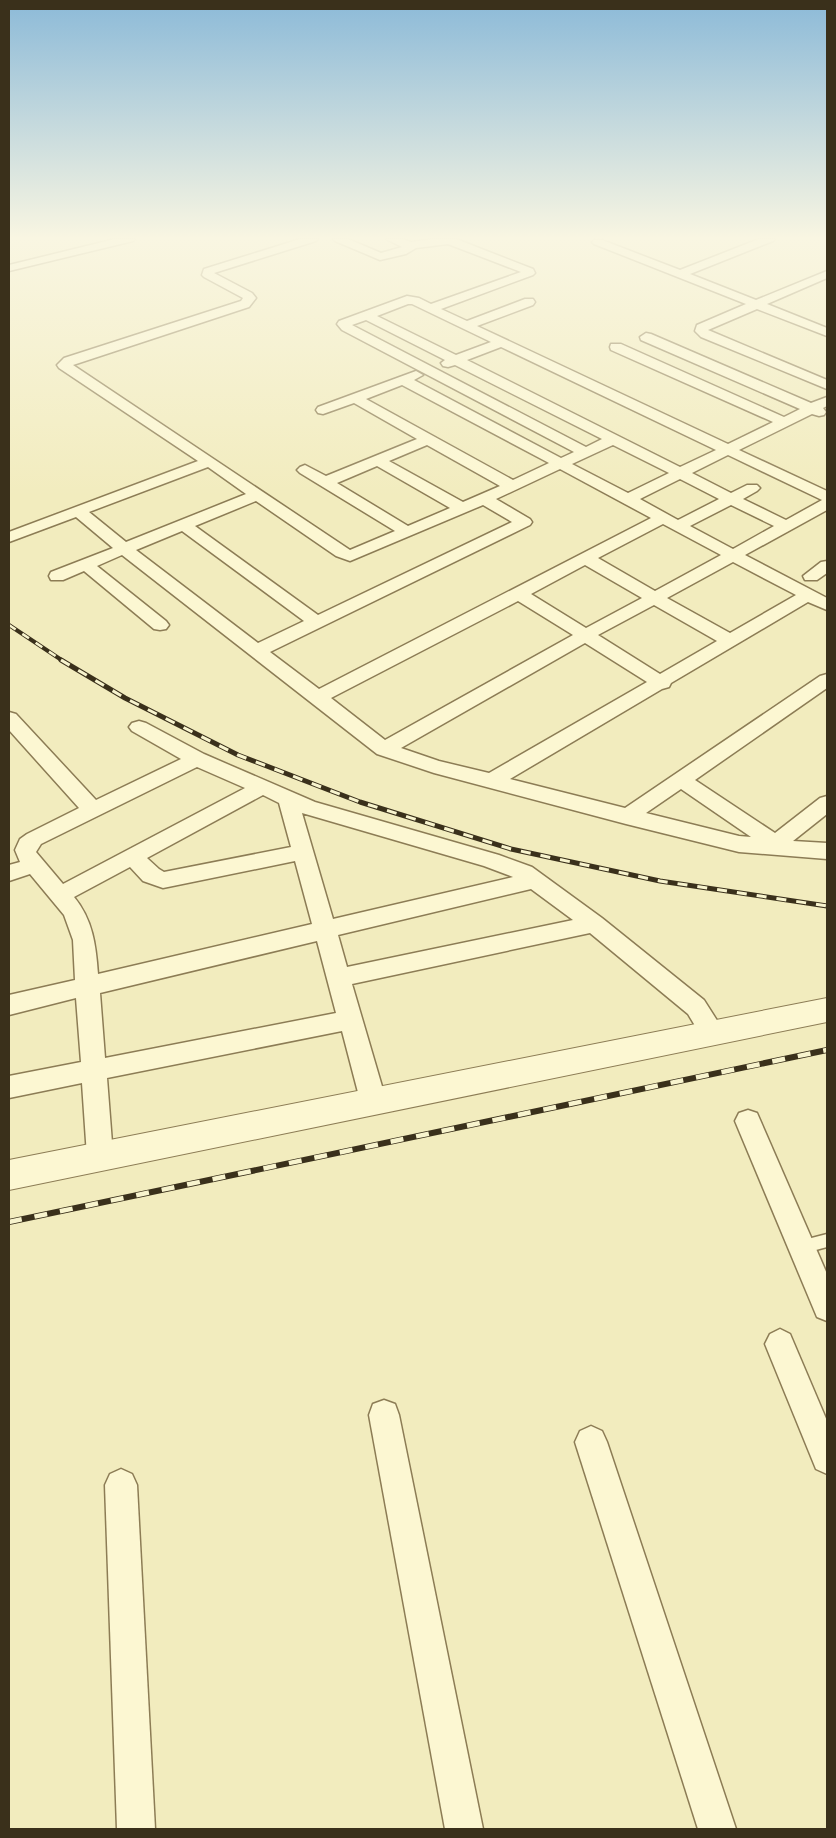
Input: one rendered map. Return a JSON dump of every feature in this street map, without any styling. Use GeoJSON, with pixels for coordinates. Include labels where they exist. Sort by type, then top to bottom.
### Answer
{"type":"FeatureCollection","features":[{"type":"Feature","properties":{"kind":"street"},"geometry":{"type":"LineString","coordinates":[[181,325],[70,361],[64,365],[346,555],[355,556],[612,440]]}},
{"type":"Feature","properties":{"kind":"street"},"geometry":{"type":"LineString","coordinates":[[343,325],[586,452]]}},
{"type":"Feature","properties":{"kind":"street"},"geometry":{"type":"LineString","coordinates":[[386,325],[785,526]]}},
{"type":"Feature","properties":{"kind":"street"},"geometry":{"type":"LineString","coordinates":[[467,325],[827,498]]}},
{"type":"Feature","properties":{"kind":"street"},"geometry":{"type":"LineString","coordinates":[[705,325],[701,331],[827,385]]}},
{"type":"Feature","properties":{"kind":"street"},"geometry":{"type":"LineString","coordinates":[[809,325],[827,332]]}},
{"type":"Feature","properties":{"kind":"street"},"geometry":{"type":"LineString","coordinates":[[646,337],[827,415]]}},
{"type":"Feature","properties":{"kind":"street"},"geometry":{"type":"LineString","coordinates":[[323,410],[503,342]]}},
{"type":"Feature","properties":{"kind":"street"},"geometry":{"type":"LineString","coordinates":[[616,347],[784,422]]}},
{"type":"Feature","properties":{"kind":"street"},"geometry":{"type":"LineString","coordinates":[[403,380],[561,462],[827,605]]}},
{"type":"Feature","properties":{"kind":"street"},"geometry":{"type":"LineString","coordinates":[[354,398],[512,486]]}},
{"type":"Feature","properties":{"kind":"street"},"geometry":{"type":"LineString","coordinates":[[628,499],[827,401]]}},
{"type":"Feature","properties":{"kind":"street"},"geometry":{"type":"LineString","coordinates":[[326,482],[428,439]]}},
{"type":"Feature","properties":{"kind":"street"},"geometry":{"type":"LineString","coordinates":[[377,460],[462,508]]}},
{"type":"Feature","properties":{"kind":"street"},"geometry":{"type":"LineString","coordinates":[[9,537],[208,462]]}},
{"type":"Feature","properties":{"kind":"street"},"geometry":{"type":"LineString","coordinates":[[305,470],[407,532]]}},
{"type":"Feature","properties":{"kind":"street"},"geometry":{"type":"LineString","coordinates":[[317,698],[587,559],[752,488]]}},
{"type":"Feature","properties":{"kind":"street"},"geometry":{"type":"LineString","coordinates":[[57,576],[257,495]]}},
{"type":"Feature","properties":{"kind":"street"},"geometry":{"type":"LineString","coordinates":[[257,651],[524,522],[484,499]]}},
{"type":"Feature","properties":{"kind":"street"},"geometry":{"type":"LineString","coordinates":[[384,749],[584,636],[827,504]]}},
{"type":"Feature","properties":{"kind":"street"},"geometry":{"type":"LineString","coordinates":[[78,511],[123,548],[384,749],[434,766],[490,781],[626,817],[739,844],[773,845],[827,851]]}},
{"type":"Feature","properties":{"kind":"street"},"geometry":{"type":"LineString","coordinates":[[183,524],[316,622]]}},
{"type":"Feature","properties":{"kind":"street"},"geometry":{"type":"LineString","coordinates":[[587,559],[730,641]]}},
{"type":"Feature","properties":{"kind":"street"},"geometry":{"type":"LineString","coordinates":[[86,564],[160,625]]}},
{"type":"Feature","properties":{"kind":"street"},"geometry":{"type":"LineString","coordinates":[[811,576],[827,566]]}},
{"type":"Feature","properties":{"kind":"street"},"geometry":{"type":"LineString","coordinates":[[519,594],[662,683]]}},
{"type":"Feature","properties":{"kind":"street"},"geometry":{"type":"LineString","coordinates":[[490,781],[662,683],[808,595]]}},
{"type":"Feature","properties":{"kind":"street"},"geometry":{"type":"LineString","coordinates":[[626,817],[827,680]]}},
{"type":"Feature","properties":{"kind":"street"},"geometry":{"type":"LineString","coordinates":[[9,718],[17,740],[93,810]]}},
{"type":"Feature","properties":{"kind":"street"},"geometry":{"type":"LineString","coordinates":[[138,727],[197,760],[308,807],[508,865],[535,880],[594,924],[696,1007],[706,1022],[709,1034]]}},
{"type":"Feature","properties":{"kind":"street"},"geometry":{"type":"LineString","coordinates":[[100,1156],[84,940],[74,912],[25,852],[28,844],[34,839],[197,760]]}},
{"type":"Feature","properties":{"kind":"street"},"geometry":{"type":"LineString","coordinates":[[681,780],[773,845]]}},
{"type":"Feature","properties":{"kind":"street"},"geometry":{"type":"LineString","coordinates":[[60,895],[262,788]]}},
{"type":"Feature","properties":{"kind":"street"},"geometry":{"type":"LineString","coordinates":[[288,798],[373,1100]]}},
{"type":"Feature","properties":{"kind":"street"},"geometry":{"type":"LineString","coordinates":[[773,845],[827,803]]}},
{"type":"Feature","properties":{"kind":"street"},"geometry":{"type":"LineString","coordinates":[[134,856],[150,875],[163,880],[303,852]]}},
{"type":"Feature","properties":{"kind":"street"},"geometry":{"type":"LineString","coordinates":[[9,873],[35,865]]}},
{"type":"Feature","properties":{"kind":"street"},"geometry":{"type":"LineString","coordinates":[[9,1005],[535,880]]}},
{"type":"Feature","properties":{"kind":"street"},"geometry":{"type":"LineString","coordinates":[[339,978],[594,924]]}},
{"type":"Feature","properties":{"kind":"street"},"geometry":{"type":"LineString","coordinates":[[9,1175],[373,1100],[827,1010]]}},
{"type":"Feature","properties":{"kind":"street"},"geometry":{"type":"LineString","coordinates":[[9,1088],[350,1020]]}},
{"type":"Feature","properties":{"kind":"street"},"geometry":{"type":"LineString","coordinates":[[748,1121],[827,1307]]}},
{"type":"Feature","properties":{"kind":"street"},"geometry":{"type":"LineString","coordinates":[[780,1344],[827,1458]]}},
{"type":"Feature","properties":{"kind":"street"},"geometry":{"type":"LineString","coordinates":[[384,1415],[464,1829]]}},
{"type":"Feature","properties":{"kind":"street"},"geometry":{"type":"LineString","coordinates":[[591,1442],[717,1829]]}},
{"type":"Feature","properties":{"kind":"street"},"geometry":{"type":"LineString","coordinates":[[121,1484],[136,1829]]}},
{"type":"Feature","properties":{"kind":"lane"},"geometry":{"type":"LineString","coordinates":[[801,1247],[827,1241]]}},
{"type":"Feature","properties":{"kind":"railway"},"geometry":{"type":"LineString","coordinates":[[9,625],[63,661]]}},
{"type":"Feature","properties":{"kind":"railway"},"geometry":{"type":"LineString","coordinates":[[61,660],[125,698],[238,755],[360,802],[511,849],[660,881],[827,906]]}},
{"type":"Feature","properties":{"kind":"railway"},"geometry":{"type":"LineString","coordinates":[[9,1222],[827,1050]]}}]}
